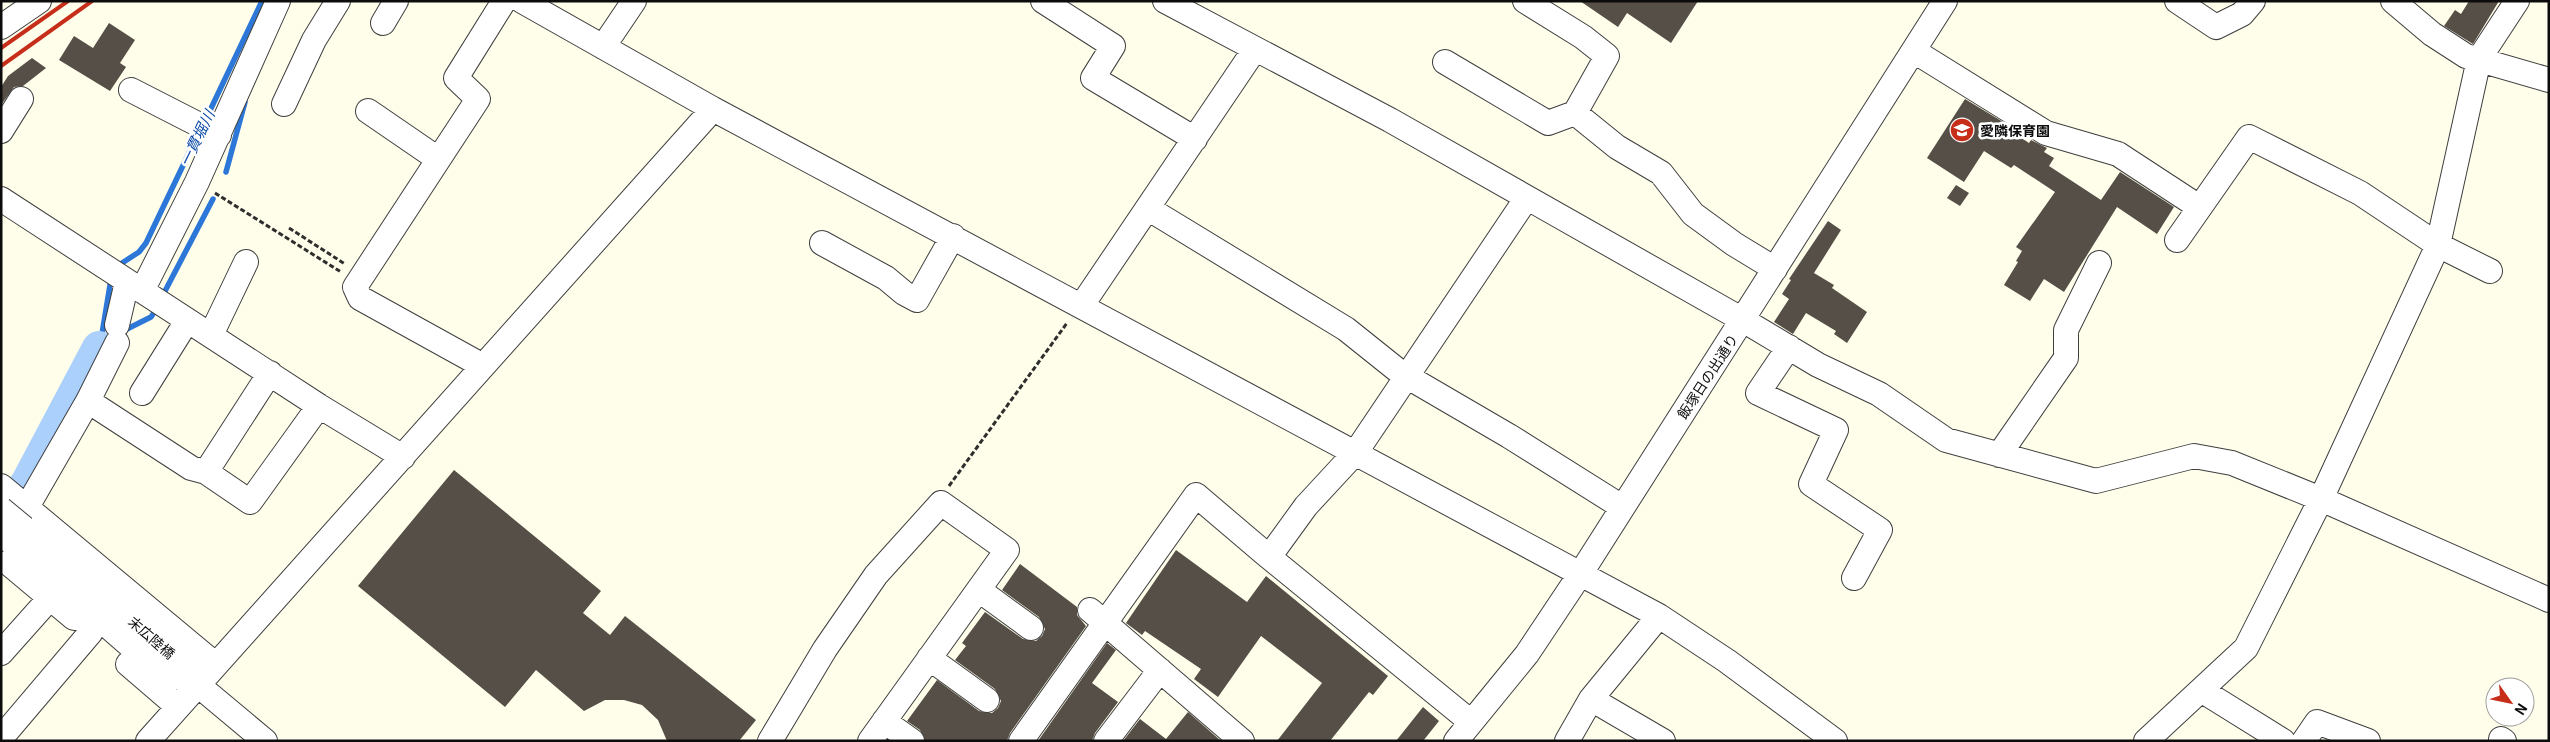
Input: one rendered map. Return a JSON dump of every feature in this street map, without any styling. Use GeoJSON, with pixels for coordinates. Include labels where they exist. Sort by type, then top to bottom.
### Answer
{"type":"FeatureCollection","features":[{"type":"Feature","properties":{"kind":"street"},"geometry":{"type":"LineString","coordinates":[[1,27],[39,1]]}},
{"type":"Feature","properties":{"kind":"street"},"geometry":{"type":"LineString","coordinates":[[12,517],[88,401],[117,334],[134,286],[198,182],[212,127],[247,67],[278,1]]}},
{"type":"Feature","properties":{"kind":"street"},"geometry":{"type":"LineString","coordinates":[[284,104],[314,40],[338,1]]}},
{"type":"Feature","properties":{"kind":"street"},"geometry":{"type":"LineString","coordinates":[[383,23],[396,1]]}},
{"type":"Feature","properties":{"kind":"street"},"geometry":{"type":"LineString","coordinates":[[483,366],[360,298],[358,281],[478,99],[456,78],[504,1]]}},
{"type":"Feature","properties":{"kind":"street"},"geometry":{"type":"LineString","coordinates":[[522,1],[713,109],[1581,572],[1659,616],[1727,661],[1835,741]]}},
{"type":"Feature","properties":{"kind":"street"},"geometry":{"type":"LineString","coordinates":[[603,47],[634,1]]}},
{"type":"Feature","properties":{"kind":"street"},"geometry":{"type":"LineString","coordinates":[[1043,1],[1113,46],[1092,78],[1195,139]]}},
{"type":"Feature","properties":{"kind":"street"},"geometry":{"type":"LineString","coordinates":[[1166,1],[1390,120],[1526,199],[1743,320],[1818,365],[1879,394],[1946,440],[2096,481],[2194,456],[2232,463],[2321,499],[2549,600]]}},
{"type":"Feature","properties":{"kind":"street"},"geometry":{"type":"LineString","coordinates":[[1445,62],[1548,124],[1575,114],[1607,56],[1583,37],[1525,1]]}},
{"type":"Feature","properties":{"kind":"street","name":"飯塚日の出通り"},"geometry":{"type":"LineString","coordinates":[[1456,741],[1527,654],[1743,320],[1945,1]]}},
{"type":"Feature","properties":{"kind":"street"},"geometry":{"type":"LineString","coordinates":[[2177,1],[2216,27],[2242,14],[2253,1]]}},
{"type":"Feature","properties":{"kind":"street"},"geometry":{"type":"LineString","coordinates":[[2393,1],[2432,34],[2466,56],[2549,80]]}},
{"type":"Feature","properties":{"kind":"street"},"geometry":{"type":"LineString","coordinates":[[2146,741],[2246,648],[2321,499],[2438,245],[2479,59],[2515,2]]}},
{"type":"Feature","properties":{"kind":"street"},"geometry":{"type":"LineString","coordinates":[[1082,305],[1149,209],[1255,49]]}},
{"type":"Feature","properties":{"kind":"street"},"geometry":{"type":"LineString","coordinates":[[1914,51],[2046,133],[2118,154],[2200,207]]}},
{"type":"Feature","properties":{"kind":"street"},"geometry":{"type":"LineString","coordinates":[[131,90],[212,127]]}},
{"type":"Feature","properties":{"kind":"street"},"geometry":{"type":"LineString","coordinates":[[1,131],[21,99]]}},
{"type":"Feature","properties":{"kind":"street"},"geometry":{"type":"LineString","coordinates":[[148,741],[713,109]]}},
{"type":"Feature","properties":{"kind":"street"},"geometry":{"type":"LineString","coordinates":[[368,111],[438,159]]}},
{"type":"Feature","properties":{"kind":"street"},"geometry":{"type":"LineString","coordinates":[[1575,114],[1617,147],[1661,173],[1693,214],[1734,244],[1775,269]]}},
{"type":"Feature","properties":{"kind":"street"},"geometry":{"type":"LineString","coordinates":[[2177,240],[2249,137],[2360,193],[2438,245],[2490,270]]}},
{"type":"Feature","properties":{"kind":"street"},"geometry":{"type":"LineString","coordinates":[[1,199],[187,321],[270,372],[319,406],[403,457]]}},
{"type":"Feature","properties":{"kind":"street"},"geometry":{"type":"LineString","coordinates":[[1269,557],[1306,506],[1356,452],[1526,199]]}},
{"type":"Feature","properties":{"kind":"street"},"geometry":{"type":"LineString","coordinates":[[1149,209],[1346,330],[1406,376],[1509,436],[1622,507]]}},
{"type":"Feature","properties":{"kind":"street"},"geometry":{"type":"LineString","coordinates":[[822,243],[886,278],[904,293],[917,300],[953,236]]}},
{"type":"Feature","properties":{"kind":"street"},"geometry":{"type":"LineString","coordinates":[[211,336],[246,262]]}},
{"type":"Feature","properties":{"kind":"street"},"geometry":{"type":"LineString","coordinates":[[1999,455],[2066,358],[2066,330],[2099,263]]}},
{"type":"Feature","properties":{"kind":"street"},"geometry":{"type":"LineString","coordinates":[[142,393],[187,321]]}},
{"type":"Feature","properties":{"kind":"street"},"geometry":{"type":"LineString","coordinates":[[1788,347],[1758,393],[1836,430],[1811,484],[1880,530],[1854,578]]}},
{"type":"Feature","properties":{"kind":"street"},"geometry":{"type":"LineString","coordinates":[[206,472],[270,372]]}},
{"type":"Feature","properties":{"kind":"street"},"geometry":{"type":"LineString","coordinates":[[88,401],[191,468],[206,472],[250,502],[319,406]]}},
{"type":"Feature","properties":{"kind":"street"},"geometry":{"type":"LineString","coordinates":[[1020,741],[1097,616],[1196,495],[1471,722]]}},
{"type":"Feature","properties":{"kind":"street"},"geometry":{"type":"LineString","coordinates":[[770,741],[825,649],[876,575],[941,503],[1008,550],[870,741]]}},
{"type":"Feature","properties":{"kind":"street"},"geometry":{"type":"LineString","coordinates":[[12,517],[50,598],[178,707]]}},
{"type":"Feature","properties":{"kind":"street"},"geometry":{"type":"LineString","coordinates":[[12,517],[216,665]]}},
{"type":"Feature","properties":{"kind":"street","name":"末広陸橋"},"geometry":{"type":"LineString","coordinates":[[12,517],[174,653],[198,685],[265,741]]}},
{"type":"Feature","properties":{"kind":"street"},"geometry":{"type":"LineString","coordinates":[[979,590],[1031,628]]}},
{"type":"Feature","properties":{"kind":"street"},"geometry":{"type":"LineString","coordinates":[[1,653],[50,598]]}},
{"type":"Feature","properties":{"kind":"street"},"geometry":{"type":"LineString","coordinates":[[1097,616],[1242,741]]}},
{"type":"Feature","properties":{"kind":"street"},"geometry":{"type":"LineString","coordinates":[[1567,741],[1591,699],[1659,616]]}},
{"type":"Feature","properties":{"kind":"street"},"geometry":{"type":"LineString","coordinates":[[9,733],[91,632]]}},
{"type":"Feature","properties":{"kind":"street"},"geometry":{"type":"LineString","coordinates":[[929,658],[987,700]]}},
{"type":"Feature","properties":{"kind":"street"},"geometry":{"type":"LineString","coordinates":[[1106,741],[1160,670]]}},
{"type":"Feature","properties":{"kind":"street"},"geometry":{"type":"LineString","coordinates":[[2201,690],[2283,741]]}},
{"type":"Feature","properties":{"kind":"street"},"geometry":{"type":"LineString","coordinates":[[1591,699],[1664,741]]}},
{"type":"Feature","properties":{"kind":"street"},"geometry":{"type":"LineString","coordinates":[[884,721],[912,741]]}},
{"type":"Feature","properties":{"kind":"street"},"geometry":{"type":"LineString","coordinates":[[2304,741],[2317,722],[2368,741]]}},
{"type":"Feature","properties":{"kind":"path"},"geometry":{"type":"LineString","coordinates":[[198,182],[346,276],[358,281]]}},
{"type":"Feature","properties":{"kind":"path"},"geometry":{"type":"LineString","coordinates":[[289,228],[358,281]]}},
{"type":"Feature","properties":{"kind":"path"},"geometry":{"type":"LineString","coordinates":[[941,503],[943,494],[1072,316],[1082,305]]}},
{"type":"Feature","properties":{"kind":"building"},"geometry":{"type":"Polygon","coordinates":[[[1580,1],[1698,1],[1671,43],[1627,13],[1618,27],[1580,1]]]}},
{"type":"Feature","properties":{"kind":"building"},"geometry":{"type":"Polygon","coordinates":[[[2469,1],[2499,1],[2473,44],[2444,26],[2455,10],[2461,14],[2469,1]]]}},
{"type":"Feature","properties":{"kind":"building"},"geometry":{"type":"Polygon","coordinates":[[[109,23],[135,40],[120,63],[126,67],[110,91],[59,60],[74,36],[93,48],[109,23]]]}},
{"type":"Feature","properties":{"kind":"building"},"geometry":{"type":"Polygon","coordinates":[[[32,58],[46,68],[23,86],[14,87],[1,105],[1,87],[8,76],[32,58]]]}},
{"type":"Feature","properties":{"kind":"building"},"geometry":{"type":"Polygon","coordinates":[[[1965,99],[2003,122],[2002,125],[2029,143],[2031,140],[2047,148],[2044,152],[2054,158],[2049,166],[2101,200],[2120,172],[2174,207],[2157,234],[2117,207],[2064,292],[2044,279],[2030,301],[2004,285],[2018,262],[2016,261],[2022,251],[2016,247],[2055,192],[2014,165],[2011,168],[1984,151],[1964,182],[1927,158],[1965,99]]]}},
{"type":"Feature","properties":{"kind":"building"},"geometry":{"type":"Polygon","coordinates":[[[1956,185],[1969,193],[1960,206],[1947,198],[1956,185]]]}},
{"type":"Feature","properties":{"kind":"building"},"geometry":{"type":"Polygon","coordinates":[[[1828,221],[1841,230],[1814,273],[1834,285],[1832,288],[1867,312],[1847,343],[1834,334],[1836,331],[1806,313],[1793,334],[1774,322],[1789,299],[1782,294],[1791,280],[1789,279],[1828,221]]]}},
{"type":"Feature","properties":{"kind":"building"},"geometry":{"type":"Polygon","coordinates":[[[454,470],[601,591],[583,613],[610,635],[625,616],[756,720],[739,741],[667,741],[658,720],[642,705],[624,700],[605,700],[584,711],[536,670],[505,707],[358,586],[454,470]]]}},
{"type":"Feature","properties":{"kind":"building"},"geometry":{"type":"Polygon","coordinates":[[[1176,550],[1247,602],[1266,576],[1388,676],[1373,695],[1369,692],[1330,741],[1277,741],[1322,683],[1261,636],[1218,697],[1194,679],[1201,669],[1145,631],[1142,635],[1126,623],[1176,550]]]}},
{"type":"Feature","properties":{"kind":"building"},"geometry":{"type":"Polygon","coordinates":[[[1020,564],[1077,607],[1077,615],[1086,626],[1010,733],[1007,741],[925,741],[920,730],[907,721],[937,680],[979,711],[992,713],[998,708],[1001,701],[995,689],[955,660],[966,646],[962,643],[985,612],[1023,639],[1036,641],[1042,636],[1045,629],[1039,617],[1002,590],[1020,564]]]}},
{"type":"Feature","properties":{"kind":"building"},"geometry":{"type":"Polygon","coordinates":[[[1107,643],[1116,650],[1092,683],[1118,702],[1095,733],[1092,741],[1038,741],[1107,643]]]}},
{"type":"Feature","properties":{"kind":"building"},"geometry":{"type":"Polygon","coordinates":[[[1423,707],[1439,721],[1423,741],[1396,741],[1423,707]]]}},
{"type":"Feature","properties":{"kind":"building"},"geometry":{"type":"Polygon","coordinates":[[[1188,712],[1221,741],[1123,741],[1140,719],[1166,739],[1188,712]]]}},
{"type":"Feature","properties":{"kind":"waterway","name":"一貫堀川"},"geometry":{"type":"LineString","coordinates":[[205,121],[262,1]]}},
{"type":"Feature","properties":{"kind":"waterway"},"geometry":{"type":"LineString","coordinates":[[226,172],[245,102]]}},
{"type":"Feature","properties":{"kind":"waterway","name":"一貫堀川"},"geometry":{"type":"LineString","coordinates":[[119,265],[139,252],[146,243],[199,132]]}},
{"type":"Feature","properties":{"kind":"waterway"},"geometry":{"type":"LineString","coordinates":[[164,293],[213,199]]}},
{"type":"Feature","properties":{"kind":"waterway","name":"一貫堀川"},"geometry":{"type":"LineString","coordinates":[[100,346],[111,279]]}},
{"type":"Feature","properties":{"kind":"waterway"},"geometry":{"type":"LineString","coordinates":[[123,331],[151,317],[157,308]]}},
{"type":"Feature","properties":{"kind":"waterway","name":"一貫堀川"},"geometry":{"type":"LineString","coordinates":[[99,348],[108,338]]}},
{"type":"Feature","properties":{"kind":"waterway","name":"一貫堀川"},"geometry":{"type":"LineString","coordinates":[[9,509],[28,482],[99,348]]}},
{"type":"Feature","properties":{"kind":"railway"},"geometry":{"type":"LineString","coordinates":[[1,48],[68,1]]}},
{"type":"Feature","properties":{"kind":"railway"},"geometry":{"type":"LineString","coordinates":[[1,66],[92,1]]}},
{"type":"Feature","properties":{"kind":"place","name":"愛隣保育園"},"geometry":{"type":"Point","coordinates":[1962,130]}}]}
